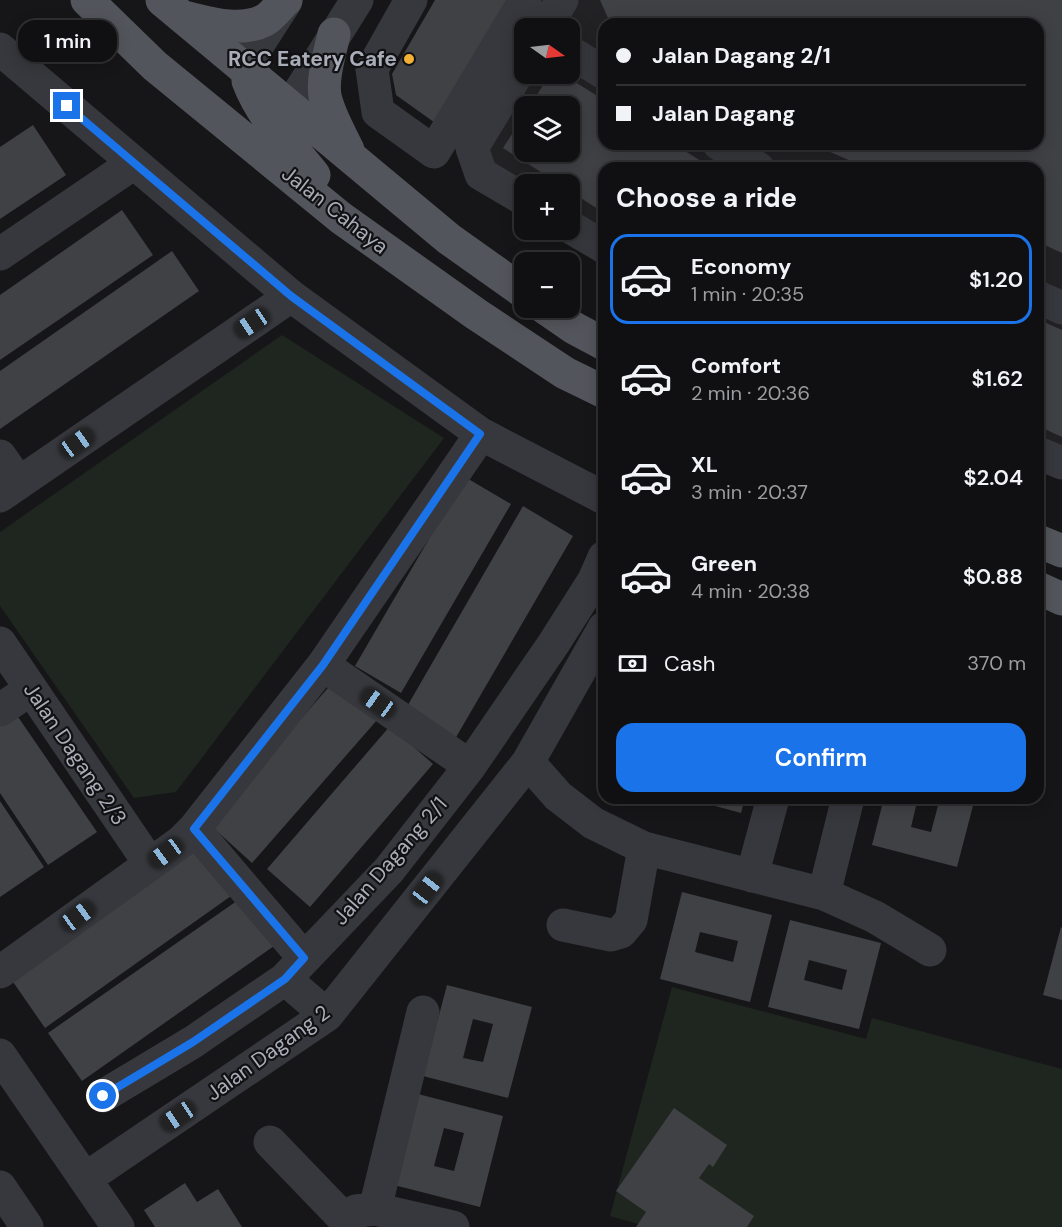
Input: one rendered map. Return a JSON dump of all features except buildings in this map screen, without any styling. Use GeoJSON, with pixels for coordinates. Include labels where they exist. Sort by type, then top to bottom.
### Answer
{"type":"FeatureCollection","features":[{"type":"Feature","properties":{"kind":"main road","name":"Jalan Cahaya"},"geometry":{"type":"LineString","coordinates":[[87,0],[155,66],[341,218],[505,334],[565,373],[598,389]]}},
{"type":"Feature","properties":{"kind":"main road"},"geometry":{"type":"LineString","coordinates":[[171,8],[220,25],[245,26],[265,20],[286,0]]}},
{"type":"Feature","properties":{"kind":"main road"},"geometry":{"type":"LineString","coordinates":[[171,8],[449,239],[514,285]]}},
{"type":"Feature","properties":{"kind":"main road"},"geometry":{"type":"LineString","coordinates":[[334,34],[326,71],[325,95],[335,124],[353,159]]}},
{"type":"Feature","properties":{"kind":"main road"},"geometry":{"type":"LineString","coordinates":[[155,66],[202,84],[255,100],[290,107]]}},
{"type":"Feature","properties":{"kind":"main road"},"geometry":{"type":"LineString","coordinates":[[243,68],[255,100],[286,144],[314,174],[341,218]]}},
{"type":"Feature","properties":{"kind":"main road"},"geometry":{"type":"LineString","coordinates":[[560,318],[598,341]]}},
{"type":"Feature","properties":{"kind":"main road"},"geometry":{"type":"LineString","coordinates":[[1044,544],[1062,551]]}},
{"type":"Feature","properties":{"kind":"main road"},"geometry":{"type":"LineString","coordinates":[[1044,591],[1062,599]]}},
{"type":"Feature","properties":{"kind":"street"},"geometry":{"type":"LineString","coordinates":[[243,68],[286,0]]}},
{"type":"Feature","properties":{"kind":"street"},"geometry":{"type":"LineString","coordinates":[[290,107],[357,0]]}},
{"type":"Feature","properties":{"kind":"street"},"geometry":{"type":"LineString","coordinates":[[411,0],[372,69],[378,112],[434,152],[525,0]]}},
{"type":"Feature","properties":{"kind":"street"},"geometry":{"type":"LineString","coordinates":[[550,18],[562,0]]}},
{"type":"Feature","properties":{"kind":"street"},"geometry":{"type":"LineString","coordinates":[[0,49],[291,296],[480,434],[598,495]]}},
{"type":"Feature","properties":{"kind":"street"},"geometry":{"type":"LineString","coordinates":[[580,58],[598,69]]}},
{"type":"Feature","properties":{"kind":"street"},"geometry":{"type":"LineString","coordinates":[[514,79],[472,148],[481,174],[514,194]]}},
{"type":"Feature","properties":{"kind":"street"},"geometry":{"type":"LineString","coordinates":[[729,150],[748,162]]}},
{"type":"Feature","properties":{"kind":"street"},"geometry":{"type":"LineString","coordinates":[[0,254],[134,163]]}},
{"type":"Feature","properties":{"kind":"street"},"geometry":{"type":"LineString","coordinates":[[580,233],[598,243]]}},
{"type":"Feature","properties":{"kind":"street"},"geometry":{"type":"LineString","coordinates":[[0,456],[10,490],[291,296]]}},
{"type":"Feature","properties":{"kind":"street"},"geometry":{"type":"LineString","coordinates":[[1044,300],[1062,308]]}},
{"type":"Feature","properties":{"kind":"street"},"geometry":{"type":"LineString","coordinates":[[2,966],[181,842],[194,829],[323,665],[480,434]]}},
{"type":"Feature","properties":{"kind":"street"},"geometry":{"type":"LineString","coordinates":[[1044,456],[1062,463]]}},
{"type":"Feature","properties":{"kind":"street","name":"Jalan Dagang 2/1"},"geometry":{"type":"LineString","coordinates":[[103,1096],[193,1042],[295,968],[389,870],[470,766],[554,643],[598,571]]}},
{"type":"Feature","properties":{"kind":"street","name":"Jalan Dagang 2"},"geometry":{"type":"LineString","coordinates":[[85,1179],[327,1015],[528,762],[598,639]]}},
{"type":"Feature","properties":{"kind":"street","name":"Jalan Dagang 2/3"},"geometry":{"type":"LineString","coordinates":[[0,643],[150,864]]}},
{"type":"Feature","properties":{"kind":"street"},"geometry":{"type":"LineString","coordinates":[[323,665],[470,766]]}},
{"type":"Feature","properties":{"kind":"street"},"geometry":{"type":"LineString","coordinates":[[0,710],[31,689]]}},
{"type":"Feature","properties":{"kind":"street"},"geometry":{"type":"LineString","coordinates":[[528,762],[558,796],[593,823],[644,848],[824,894],[875,917],[930,950]]}},
{"type":"Feature","properties":{"kind":"street"},"geometry":{"type":"LineString","coordinates":[[752,876],[771,804]]}},
{"type":"Feature","properties":{"kind":"street"},"geometry":{"type":"LineString","coordinates":[[824,894],[846,804]]}},
{"type":"Feature","properties":{"kind":"street"},"geometry":{"type":"LineString","coordinates":[[194,829],[327,1015]]}},
{"type":"Feature","properties":{"kind":"street"},"geometry":{"type":"LineString","coordinates":[[564,925],[611,935],[621,932],[631,920],[644,848]]}},
{"type":"Feature","properties":{"kind":"street"},"geometry":{"type":"LineString","coordinates":[[357,1220],[423,1012]]}},
{"type":"Feature","properties":{"kind":"street"},"geometry":{"type":"LineString","coordinates":[[0,1055],[118,1227]]}},
{"type":"Feature","properties":{"kind":"street"},"geometry":{"type":"LineString","coordinates":[[270,1142],[357,1220],[436,1225]]}},
{"type":"Feature","properties":{"kind":"street"},"geometry":{"type":"LineString","coordinates":[[0,1187],[27,1227]]}},
{"type":"Feature","properties":{"kind":"shaded area"},"geometry":{"type":"Polygon","coordinates":[[[575,0],[1062,0],[1062,453],[1044,445],[1044,162],[598,162],[598,231],[580,221],[580,174],[514,174],[514,179],[489,167],[484,152],[514,102],[514,162],[580,162],[580,96],[518,96],[525,84],[580,84],[580,18],[564,18],[575,0]]]}},
{"type":"Feature","properties":{"kind":"shaded area"},"geometry":{"type":"Polygon","coordinates":[[[282,335],[444,438],[176,792],[134,798],[0,606],[0,532],[282,335]]]}},
{"type":"Feature","properties":{"kind":"shaded area"},"geometry":{"type":"Polygon","coordinates":[[[672,987],[866,1039],[872,1018],[1062,1069],[1062,1227],[649,1227],[610,1216],[672,987]]]}},
{"type":"Feature","properties":{"kind":"place","name":"RCC Eatery Cafe"},"geometry":{"type":"Point","coordinates":[409,59]}},
{"type":"Feature","properties":{"kind":"route"},"geometry":{"type":"LineString","coordinates":[[67,106],[291,296],[480,434],[323,665],[194,829],[304,958],[285,979],[193,1042],[103,1096]]}}]}
